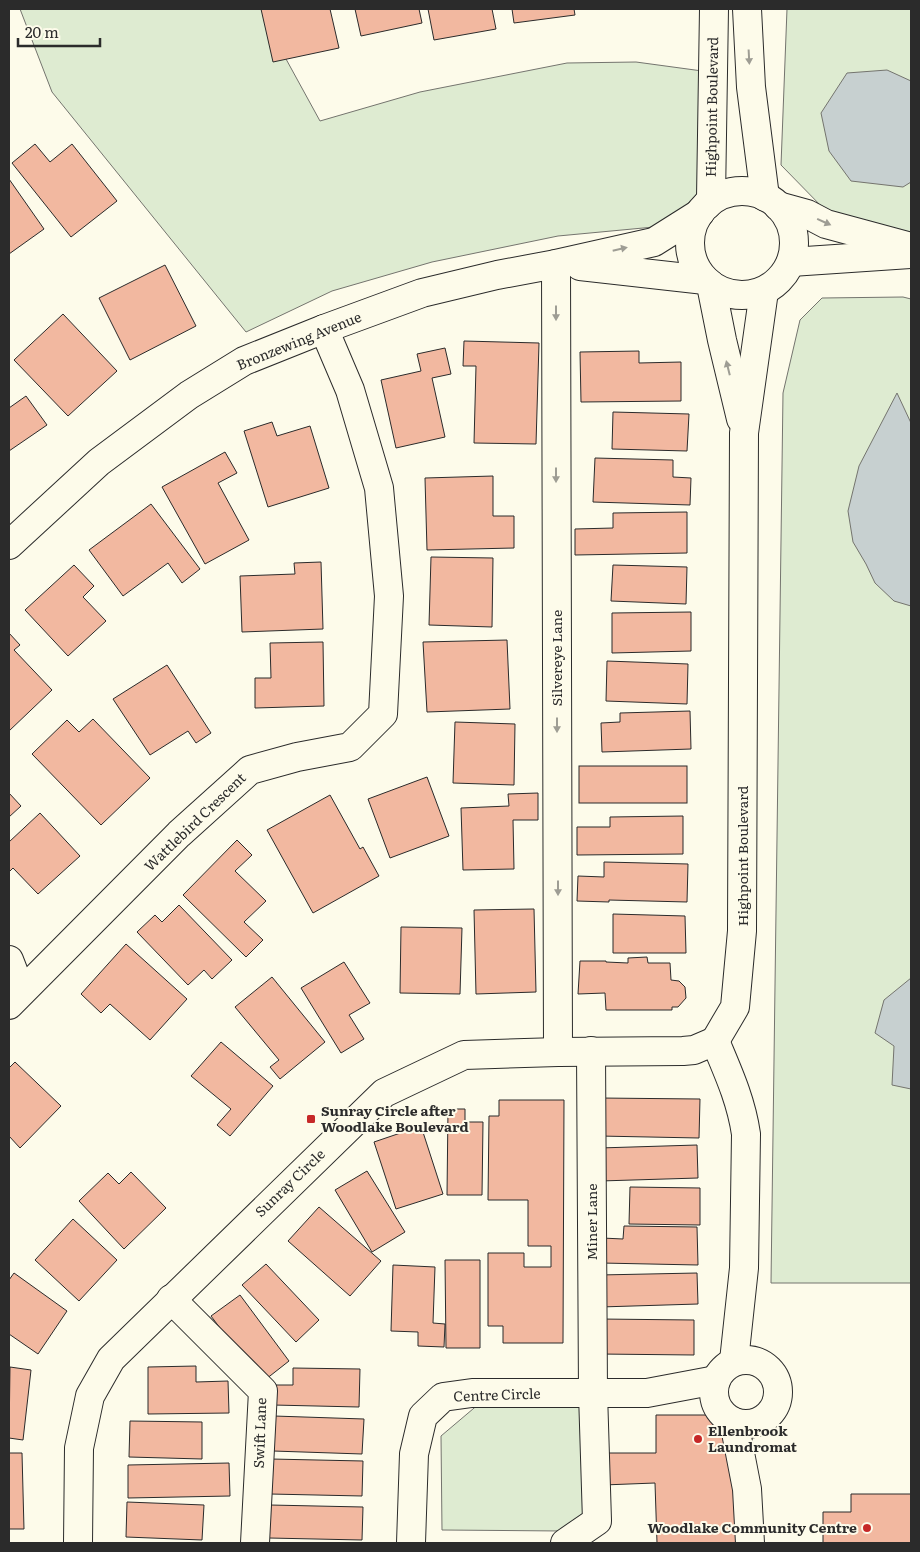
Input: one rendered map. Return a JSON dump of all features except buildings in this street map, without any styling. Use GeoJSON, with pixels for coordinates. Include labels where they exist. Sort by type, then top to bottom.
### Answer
{"type":"FeatureCollection","features":[{"type":"Feature","properties":{"kind":"street","name":"Highpoint Boulevard"},"geometry":{"type":"LineString","coordinates":[[704,209],[711,198],[714,9]]}},
{"type":"Feature","properties":{"kind":"street"},"geometry":{"type":"LineString","coordinates":[[747,9],[751,88],[772,202],[787,218],[793,232],[794,247],[791,262],[784,274],[775,284],[751,295],[723,292],[708,282],[696,268],[691,254],[693,226],[704,209],[720,197],[735,192],[750,192],[772,202],[807,214],[826,224],[911,248]]}},
{"type":"Feature","properties":{"kind":"street","name":"Bronzewing Avenue"},"geometry":{"type":"LineString","coordinates":[[9,545],[99,462],[189,395],[244,361],[422,293],[654,242],[704,209]]}},
{"type":"Feature","properties":{"kind":"street"},"geometry":{"type":"LineString","coordinates":[[791,262],[911,254]]}},
{"type":"Feature","properties":{"kind":"street","name":"Bronzewing Avenue"},"geometry":{"type":"LineString","coordinates":[[556,264],[708,282]]}},
{"type":"Feature","properties":{"kind":"street","name":"Silvereye Lane"},"geometry":{"type":"LineString","coordinates":[[556,264],[558,1052]]}},
{"type":"Feature","properties":{"kind":"street","name":"Highpoint Boulevard"},"geometry":{"type":"LineString","coordinates":[[708,282],[744,433]]}},
{"type":"Feature","properties":{"kind":"street","name":"Highpoint Boulevard"},"geometry":{"type":"LineString","coordinates":[[714,1041],[735,1007],[742,931],[744,433],[764,290]]}},
{"type":"Feature","properties":{"kind":"street","name":"Wattlebird Crescent"},"geometry":{"type":"LineString","coordinates":[[13,994],[179,834],[250,770],[297,757],[350,748],[383,714],[389,596],[379,488],[350,390],[324,329]]}},
{"type":"Feature","properties":{"kind":"street"},"geometry":{"type":"LineString","coordinates":[[9,960],[13,994]]}},
{"type":"Feature","properties":{"kind":"street"},"geometry":{"type":"LineString","coordinates":[[714,1041],[737,1093],[746,1134],[744,1268],[735,1368]]}},
{"type":"Feature","properties":{"kind":"street","name":"Sunray Circle"},"geometry":{"type":"LineString","coordinates":[[78,1543],[79,1448],[90,1396],[112,1359],[171,1299],[384,1093],[464,1055],[591,1051],[684,1051],[694,1050],[714,1041]]}},
{"type":"Feature","properties":{"kind":"street","name":"Miner Lane"},"geometry":{"type":"LineString","coordinates":[[565,1543],[597,1521],[593,1393],[591,1051]]}},
{"type":"Feature","properties":{"kind":"street","name":"Swift Lane"},"geometry":{"type":"LineString","coordinates":[[171,1299],[262,1391],[255,1543]]}},
{"type":"Feature","properties":{"kind":"street"},"geometry":{"type":"LineString","coordinates":[[726,1415],[750,1423],[764,1418],[772,1411],[778,1392],[772,1372],[764,1366],[735,1368],[714,1386],[714,1397],[726,1415],[747,1489],[750,1543]]}},
{"type":"Feature","properties":{"kind":"street","name":"Centre Circle"},"geometry":{"type":"LineString","coordinates":[[647,1393],[735,1368]]}},
{"type":"Feature","properties":{"kind":"street","name":"Centre Circle"},"geometry":{"type":"LineString","coordinates":[[411,1543],[414,1454],[424,1416],[443,1397],[472,1393],[647,1393],[726,1415]]}},
{"type":"Feature","properties":{"kind":"street"},"geometry":{"type":"LineString","coordinates":[[747,1489],[764,1418]]}},
{"type":"Feature","properties":{"kind":"green space"},"geometry":{"type":"Polygon","coordinates":[[[20,9],[274,9],[286,59],[320,121],[420,92],[567,63],[636,62],[717,73],[715,183],[675,225],[558,236],[432,262],[332,291],[246,332],[52,92],[20,9]]]}},
{"type":"Feature","properties":{"kind":"green space"},"geometry":{"type":"Polygon","coordinates":[[[787,9],[911,9],[911,253],[825,210],[781,165],[787,9]]]}},
{"type":"Feature","properties":{"kind":"green space"},"geometry":{"type":"Polygon","coordinates":[[[903,297],[911,299],[911,1283],[771,1283],[783,393],[800,320],[822,298],[903,297]]]}},
{"type":"Feature","properties":{"kind":"green space"},"geometry":{"type":"Polygon","coordinates":[[[586,1401],[589,1508],[562,1531],[442,1530],[441,1436],[480,1403],[586,1401]]]}},
{"type":"Feature","properties":{"kind":"shaded area"},"geometry":{"type":"Polygon","coordinates":[[[887,70],[911,81],[911,182],[903,187],[851,181],[829,151],[821,113],[847,73],[887,70]]]}},
{"type":"Feature","properties":{"kind":"shaded area"},"geometry":{"type":"Polygon","coordinates":[[[897,393],[911,423],[911,606],[894,601],[875,583],[853,542],[848,511],[859,466],[897,393]]]}},
{"type":"Feature","properties":{"kind":"shaded area"},"geometry":{"type":"Polygon","coordinates":[[[911,978],[911,1089],[892,1085],[894,1046],[875,1033],[884,1000],[911,978]]]}},
{"type":"Feature","properties":{"kind":"place","name":"Sunray Circle after Woodlake Boulevard"},"geometry":{"type":"Point","coordinates":[311,1119]}},
{"type":"Feature","properties":{"kind":"place","name":"Ellenbrook Laundromat"},"geometry":{"type":"Point","coordinates":[698,1439]}},
{"type":"Feature","properties":{"kind":"place","name":"Woodlake Community Centre"},"geometry":{"type":"Point","coordinates":[867,1528]}}]}
